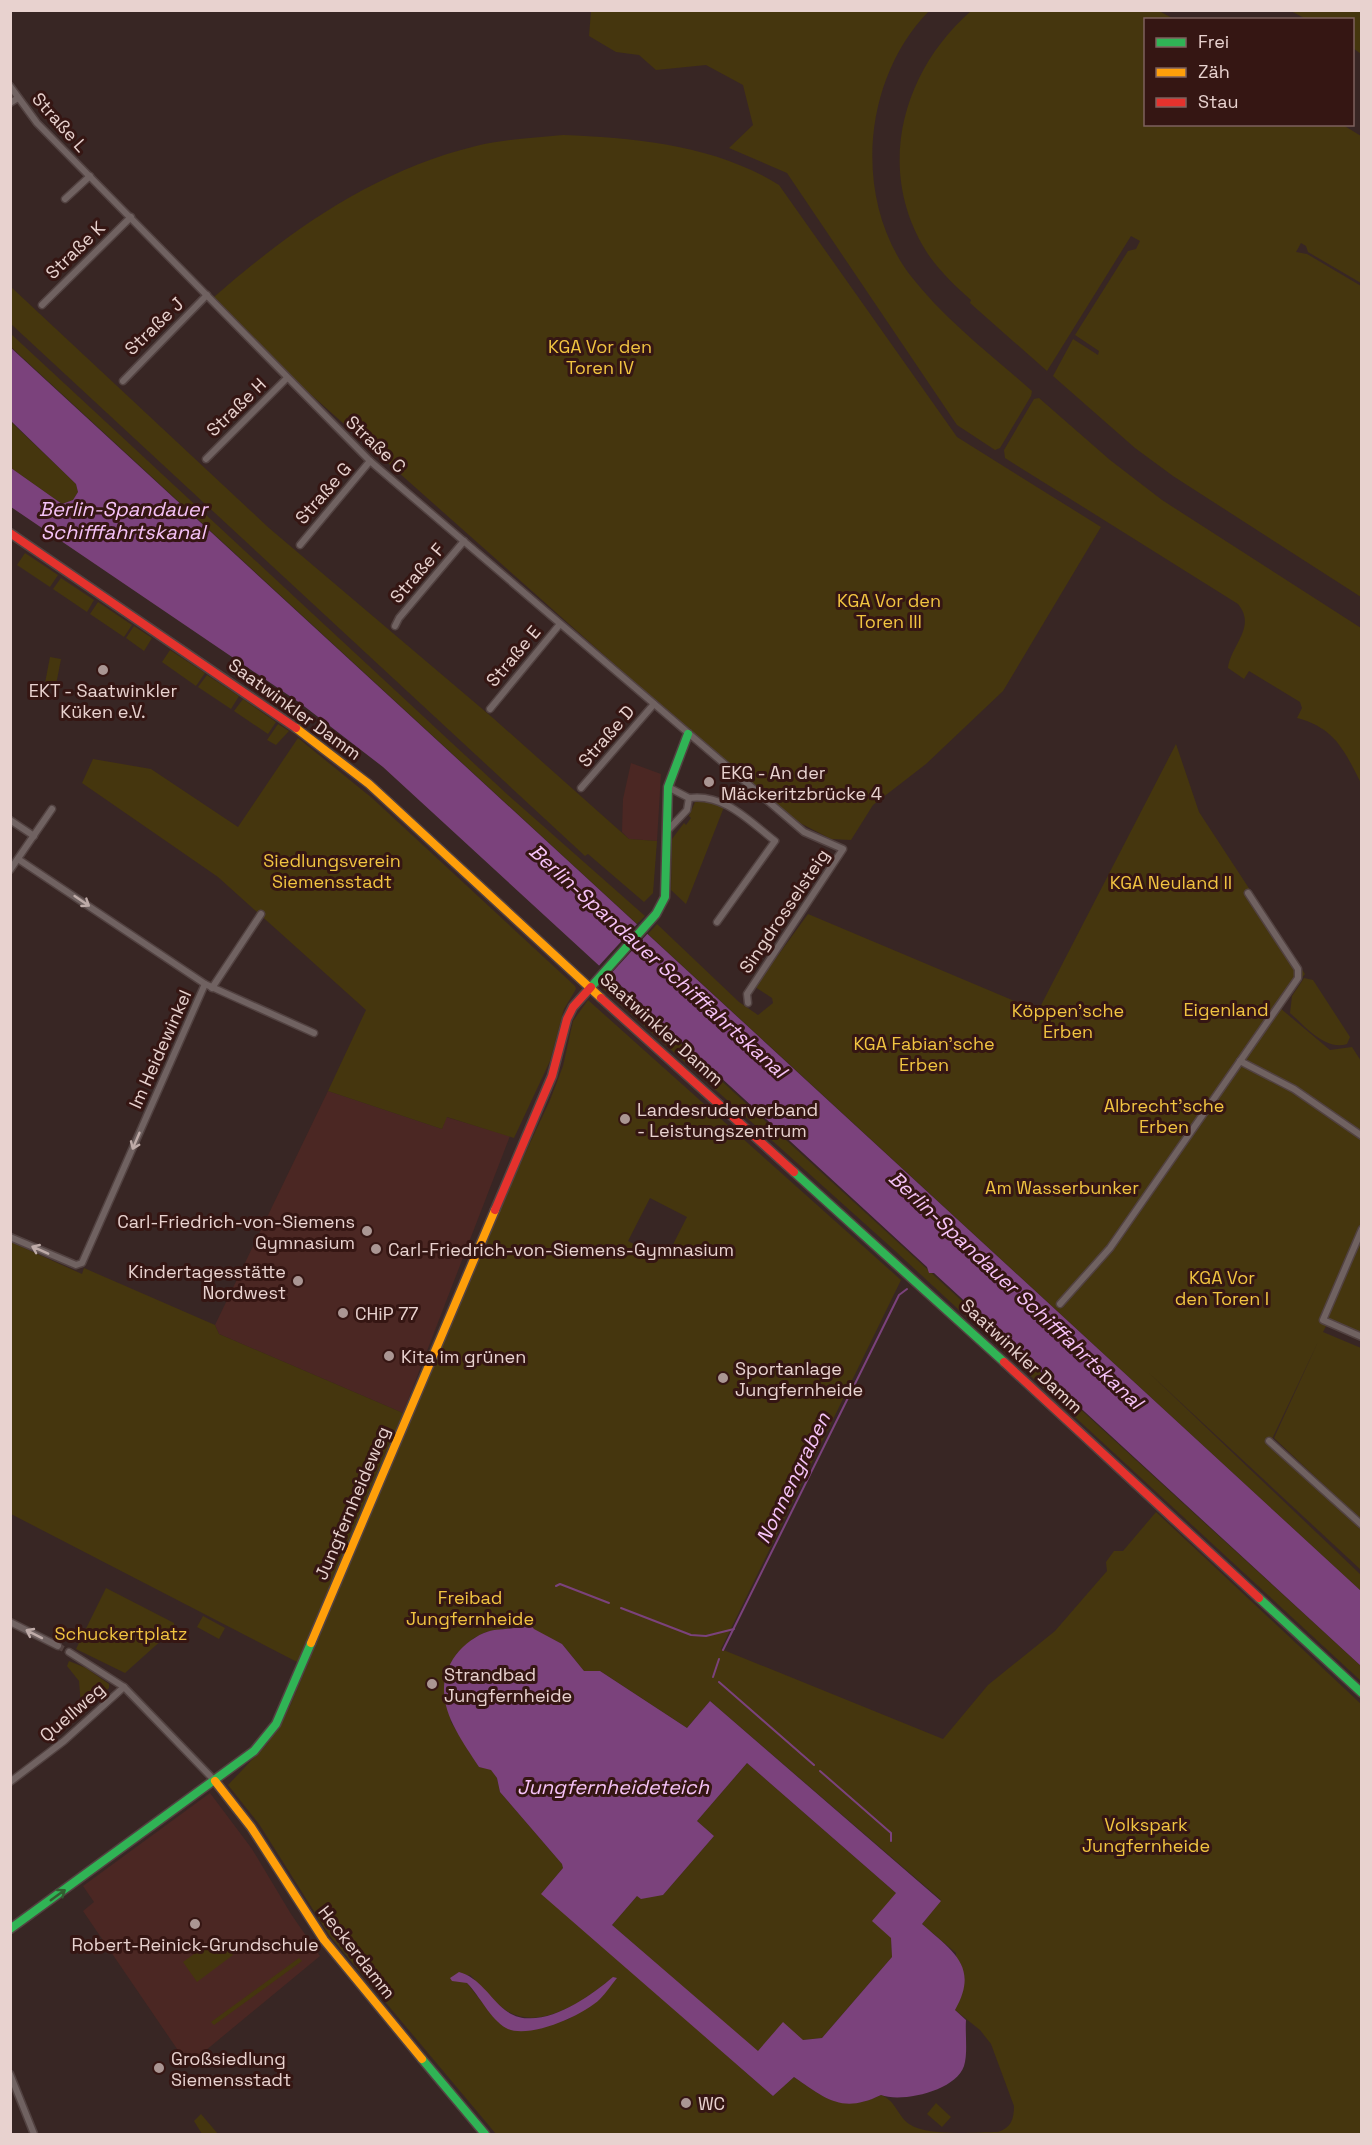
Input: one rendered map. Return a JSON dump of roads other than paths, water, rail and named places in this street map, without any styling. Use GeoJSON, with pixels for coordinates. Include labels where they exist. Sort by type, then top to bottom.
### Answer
{"type":"FeatureCollection","features":[{"type":"Feature","properties":{"kind":"street","name":"Straße L"},"geometry":{"type":"LineString","coordinates":[[10,86],[36,123],[90,176]]}},
{"type":"Feature","properties":{"kind":"street"},"geometry":{"type":"LineString","coordinates":[[10,103],[18,98]]}},
{"type":"Feature","properties":{"kind":"street"},"geometry":{"type":"LineString","coordinates":[[65,199],[90,176]]}},
{"type":"Feature","properties":{"kind":"street","name":"Straße C"},"geometry":{"type":"LineString","coordinates":[[90,176],[370,461],[688,734]]}},
{"type":"Feature","properties":{"kind":"street","name":"Straße K"},"geometry":{"type":"LineString","coordinates":[[42,305],[131,217]]}},
{"type":"Feature","properties":{"kind":"street","name":"Straße J"},"geometry":{"type":"LineString","coordinates":[[123,381],[207,295]]}},
{"type":"Feature","properties":{"kind":"street","name":"Straße H"},"geometry":{"type":"LineString","coordinates":[[206,459],[287,378]]}},
{"type":"Feature","properties":{"kind":"street","name":"Straße G"},"geometry":{"type":"LineString","coordinates":[[300,545],[370,461]]}},
{"type":"Feature","properties":{"kind":"street","name":"Saatwinkler Damm"},"geometry":{"type":"LineString","coordinates":[[10,533],[271,708],[338,758],[592,984],[1362,1693]]}},
{"type":"Feature","properties":{"kind":"street","name":"Straße F"},"geometry":{"type":"LineString","coordinates":[[395,626],[399,618],[464,542]]}},
{"type":"Feature","properties":{"kind":"street","name":"Straße E"},"geometry":{"type":"LineString","coordinates":[[490,709],[560,624]]}},
{"type":"Feature","properties":{"kind":"street","name":"Straße D"},"geometry":{"type":"LineString","coordinates":[[580,788],[654,704]]}},
{"type":"Feature","properties":{"kind":"street"},"geometry":{"type":"LineString","coordinates":[[688,734],[668,787],[689,798],[703,796],[728,804],[775,841],[717,922]]}},
{"type":"Feature","properties":{"kind":"street","name":"Singdrosselsteig"},"geometry":{"type":"LineString","coordinates":[[688,734],[804,832],[843,849],[747,994],[748,1003]]}},
{"type":"Feature","properties":{"kind":"street","name":"Jungfernheideweg"},"geometry":{"type":"LineString","coordinates":[[10,1929],[215,1781],[264,1740],[286,1704],[422,1377],[552,1076],[567,1019],[573,1007],[592,984],[659,910],[667,885],[668,787]]}},
{"type":"Feature","properties":{"kind":"street"},"geometry":{"type":"LineString","coordinates":[[668,831],[687,810],[689,798]]}},
{"type":"Feature","properties":{"kind":"street"},"geometry":{"type":"LineString","coordinates":[[10,870],[52,810]]}},
{"type":"Feature","properties":{"kind":"street"},"geometry":{"type":"LineString","coordinates":[[10,820],[34,836]]}},
{"type":"Feature","properties":{"kind":"street","name":"Im Heidewinkel"},"geometry":{"type":"LineString","coordinates":[[10,1237],[78,1265],[84,1260],[205,984],[18,859]]}},
{"type":"Feature","properties":{"kind":"street"},"geometry":{"type":"LineString","coordinates":[[1060,1304],[1110,1248],[1298,978],[1298,969],[1248,893]]}},
{"type":"Feature","properties":{"kind":"street","name":"Im Heidewinkel"},"geometry":{"type":"LineString","coordinates":[[212,988],[261,914]]}},
{"type":"Feature","properties":{"kind":"street"},"geometry":{"type":"LineString","coordinates":[[205,984],[314,1033]]}},
{"type":"Feature","properties":{"kind":"street"},"geometry":{"type":"LineString","coordinates":[[1240,1061],[1294,1089],[1362,1136]]}},
{"type":"Feature","properties":{"kind":"street"},"geometry":{"type":"LineString","coordinates":[[1362,1228],[1323,1320],[1362,1337]]}},
{"type":"Feature","properties":{"kind":"street"},"geometry":{"type":"LineString","coordinates":[[1269,1441],[1362,1525]]}},
{"type":"Feature","properties":{"kind":"street"},"geometry":{"type":"LineString","coordinates":[[10,1622],[58,1646]]}},
{"type":"Feature","properties":{"kind":"street"},"geometry":{"type":"LineString","coordinates":[[69,1652],[124,1687],[215,1781]]}},
{"type":"Feature","properties":{"kind":"street","name":"Quellweg"},"geometry":{"type":"LineString","coordinates":[[10,1782],[64,1741],[124,1687]]}},
{"type":"Feature","properties":{"kind":"street","name":"Heckerdamm"},"geometry":{"type":"LineString","coordinates":[[215,1781],[251,1827],[324,1940],[485,2134]]}},
{"type":"Feature","properties":{"kind":"street"},"geometry":{"type":"LineString","coordinates":[[10,2074],[34,2134]]}},
{"type":"Feature","properties":{"kind":"water","name":"Berlin-Spandauer Schifffahrtskanal"},"geometry":{"type":"Polygon","coordinates":[[[10,347],[1361,1591],[1361,1666],[934,1273],[929,1273],[927,1267],[383,767],[300,703],[11,507],[11,468],[62,504],[73,500],[78,492],[76,484],[11,421],[10,347]]]}},
{"type":"Feature","properties":{"kind":"water","name":"Jungfernheideteich"},"geometry":{"type":"Polygon","coordinates":[[[529,1623],[534,1629],[562,1644],[584,1671],[600,1671],[687,1728],[710,1701],[941,1901],[922,1924],[952,1951],[963,1971],[965,1982],[955,2010],[966,2020],[965,2061],[959,2075],[927,2093],[901,2097],[881,2095],[855,2103],[835,2101],[825,2097],[794,2077],[773,2096],[541,1894],[563,1868],[562,1864],[500,1792],[497,1778],[491,1770],[479,1767],[455,1729],[445,1702],[444,1688],[446,1673],[453,1659],[471,1641],[489,1631],[529,1623]],[[747,1763],[697,1821],[714,1836],[663,1895],[641,1899],[637,1896],[612,1925],[758,2051],[783,2022],[803,2040],[822,2038],[892,1957],[891,1938],[872,1921],[896,1893],[747,1763]]]}},
{"type":"Feature","properties":{"kind":"water"},"geometry":{"type":"Polygon","coordinates":[[[459,1972],[479,1983],[505,2010],[518,2017],[532,2018],[562,2011],[590,1995],[613,1977],[617,1978],[592,2006],[568,2019],[540,2029],[515,2031],[506,2028],[495,2019],[467,1983],[452,1981],[450,1978],[459,1972]]]}},
{"type":"Feature","properties":{"kind":"waterway","name":"Nonnengraben"},"geometry":{"type":"LineString","coordinates":[[723,1650],[899,1295],[907,1289]]}},
{"type":"Feature","properties":{"kind":"waterway"},"geometry":{"type":"LineString","coordinates":[[556,1586],[560,1584],[609,1603]]}},
{"type":"Feature","properties":{"kind":"waterway"},"geometry":{"type":"LineString","coordinates":[[621,1608],[691,1635],[706,1636],[734,1629]]}},
{"type":"Feature","properties":{"kind":"waterway","name":"Nonnengraben"},"geometry":{"type":"LineString","coordinates":[[713,1677],[719,1659]]}},
{"type":"Feature","properties":{"kind":"waterway","name":"Nonnengraben"},"geometry":{"type":"LineString","coordinates":[[719,1682],[814,1765]]}},
{"type":"Feature","properties":{"kind":"waterway","name":"Nonnengraben"},"geometry":{"type":"LineString","coordinates":[[820,1771],[891,1833],[891,1841]]}},
{"type":"Feature","properties":{"kind":"tunnel"},"geometry":{"type":"LineString","coordinates":[[58,1646],[69,1652]]}},
{"type":"Feature","properties":{"kind":"place","name":"EKT - Saatwinkler Küken e.V."},"geometry":{"type":"Point","coordinates":[103,670]}},
{"type":"Feature","properties":{"kind":"place","name":"EKG - An der Mäckeritzbrücke 4"},"geometry":{"type":"Point","coordinates":[709,782]}},
{"type":"Feature","properties":{"kind":"place","name":"Landesruderverband - Leistungszentrum"},"geometry":{"type":"Point","coordinates":[625,1119]}},
{"type":"Feature","properties":{"kind":"place","name":"Carl-Friedrich-von-Siemens Gymnasium"},"geometry":{"type":"Point","coordinates":[367,1231]}},
{"type":"Feature","properties":{"kind":"place","name":"Carl-Friedrich-von-Siemens-Gymnasium"},"geometry":{"type":"Point","coordinates":[376,1249]}},
{"type":"Feature","properties":{"kind":"place","name":"Kindertagesstätte Nordwest"},"geometry":{"type":"Point","coordinates":[298,1281]}},
{"type":"Feature","properties":{"kind":"place","name":"CHiP 77"},"geometry":{"type":"Point","coordinates":[343,1313]}},
{"type":"Feature","properties":{"kind":"place","name":"Kita im grünen"},"geometry":{"type":"Point","coordinates":[389,1356]}},
{"type":"Feature","properties":{"kind":"place","name":"Sportanlage Jungfernheide"},"geometry":{"type":"Point","coordinates":[723,1378]}},
{"type":"Feature","properties":{"kind":"place","name":"Strandbad Jungfernheide"},"geometry":{"type":"Point","coordinates":[432,1684]}},
{"type":"Feature","properties":{"kind":"place","name":"Robert-Reinick-Grundschule"},"geometry":{"type":"Point","coordinates":[195,1924]}},
{"type":"Feature","properties":{"kind":"place","name":"Großsiedlung Siemensstadt"},"geometry":{"type":"Point","coordinates":[159,2068]}},
{"type":"Feature","properties":{"kind":"place","name":"WC"},"geometry":{"type":"Point","coordinates":[686,2103]}},
{"type":"Feature","properties":{"kind":"park label","name":"KGA Vor den Toren IV"},"geometry":{"type":"Point","coordinates":[600,356]}},
{"type":"Feature","properties":{"kind":"park label","name":"KGA Vor den Toren III"},"geometry":{"type":"Point","coordinates":[889,610]}},
{"type":"Feature","properties":{"kind":"park label","name":"Siedlungsverein Siemensstadt"},"geometry":{"type":"Point","coordinates":[332,870]}},
{"type":"Feature","properties":{"kind":"park label","name":"KGA Neuland II"},"geometry":{"type":"Point","coordinates":[1171,882]}},
{"type":"Feature","properties":{"kind":"park label","name":"Eigenland"},"geometry":{"type":"Point","coordinates":[1226,1009]}},
{"type":"Feature","properties":{"kind":"park label","name":"Köppen'sche Erben"},"geometry":{"type":"Point","coordinates":[1068,1020]}},
{"type":"Feature","properties":{"kind":"park label","name":"KGA Fabian'sche Erben"},"geometry":{"type":"Point","coordinates":[924,1053]}},
{"type":"Feature","properties":{"kind":"park label","name":"Albrecht'sche Erben"},"geometry":{"type":"Point","coordinates":[1164,1115]}},
{"type":"Feature","properties":{"kind":"park label","name":"Am Wasserbunker"},"geometry":{"type":"Point","coordinates":[1062,1187]}},
{"type":"Feature","properties":{"kind":"park label","name":"KGA Vor den Toren I"},"geometry":{"type":"Point","coordinates":[1222,1287]}},
{"type":"Feature","properties":{"kind":"park label","name":"Freibad Jungfernheide"},"geometry":{"type":"Point","coordinates":[470,1607]}},
{"type":"Feature","properties":{"kind":"park label","name":"Schuckertplatz"},"geometry":{"type":"Point","coordinates":[121,1633]}},
{"type":"Feature","properties":{"kind":"park label","name":"Volkspark Jungfernheide"},"geometry":{"type":"Point","coordinates":[1146,1834]}}]}
